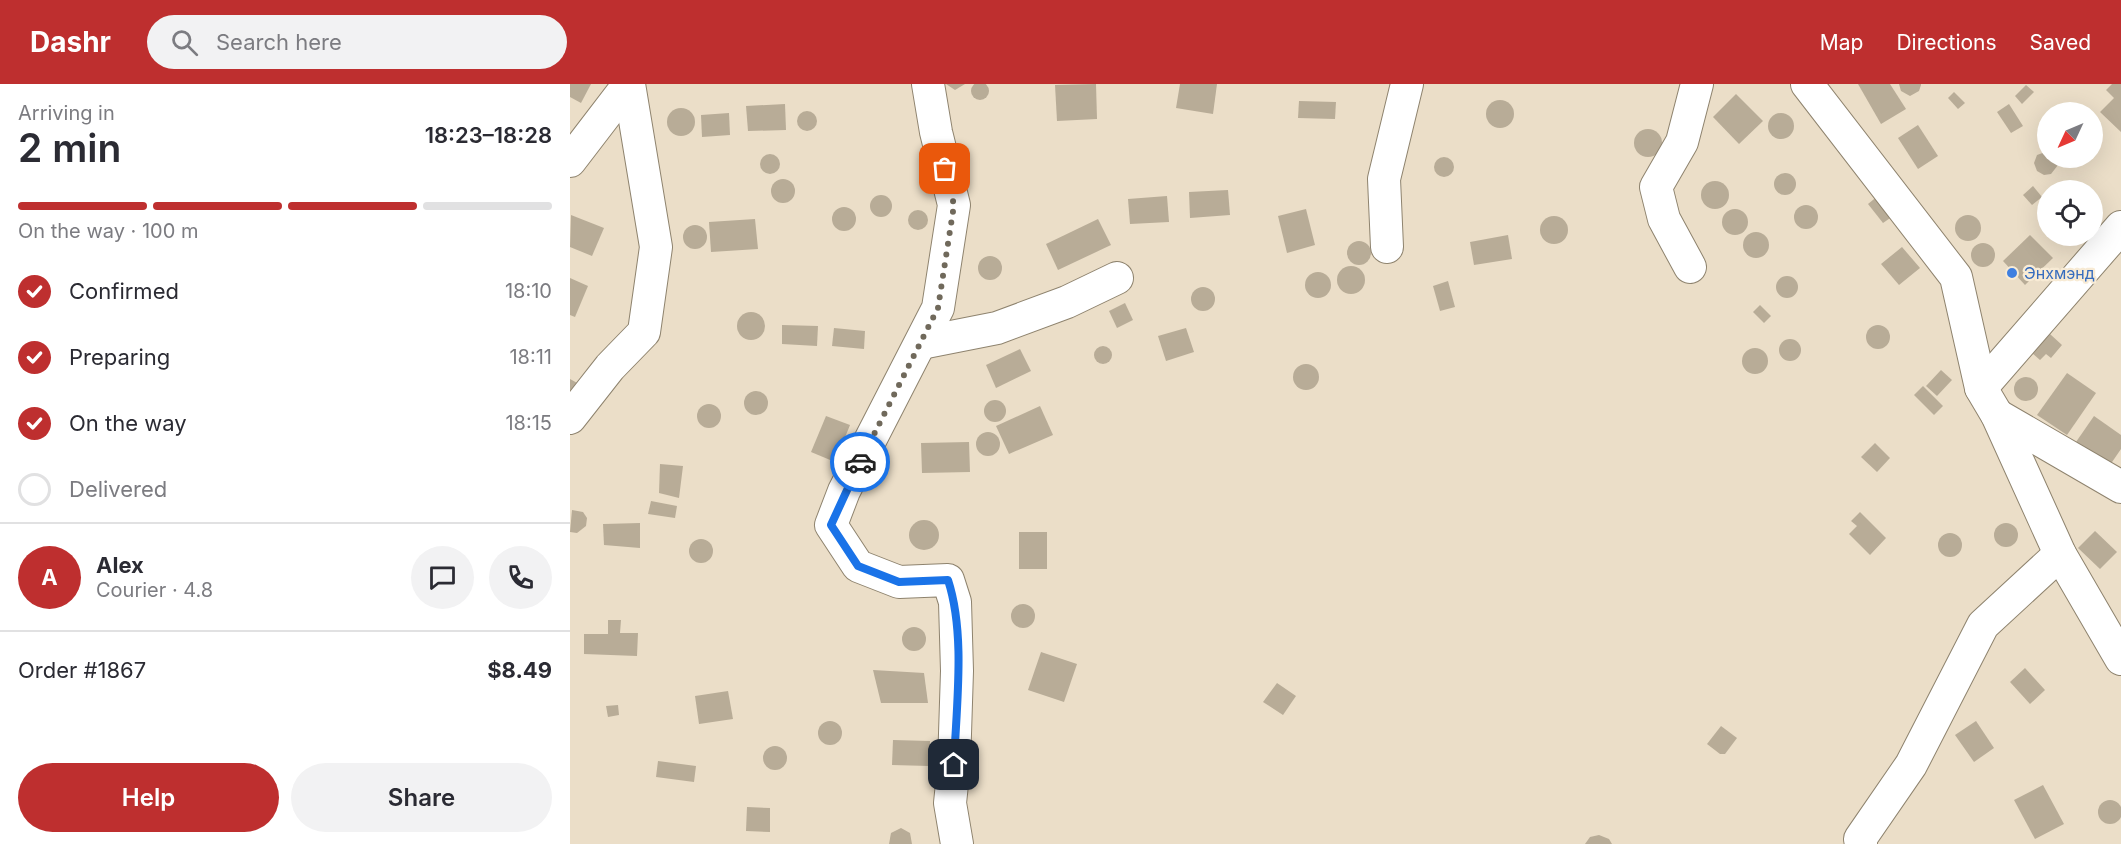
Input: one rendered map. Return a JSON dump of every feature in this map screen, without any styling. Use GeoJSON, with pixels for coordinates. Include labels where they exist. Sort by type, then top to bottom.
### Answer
{"type":"FeatureCollection","features":[{"type":"Feature","properties":{"kind":"street"},"geometry":{"type":"LineString","coordinates":[[570,161],[629,84]]}},
{"type":"Feature","properties":{"kind":"street"},"geometry":{"type":"LineString","coordinates":[[570,418],[610,367],[644,332],[656,247],[629,84]]}},
{"type":"Feature","properties":{"kind":"street"},"geometry":{"type":"LineString","coordinates":[[928,84],[936,132],[954,205],[938,308],[844,491],[831,525],[858,566],[899,582],[948,580],[955,602],[957,683],[950,803],[957,844]]}},
{"type":"Feature","properties":{"kind":"street"},"geometry":{"type":"LineString","coordinates":[[1387,247],[1384,179],[1407,84]]}},
{"type":"Feature","properties":{"kind":"street"},"geometry":{"type":"LineString","coordinates":[[1690,267],[1664,219],[1656,187],[1682,142],[1697,84]]}},
{"type":"Feature","properties":{"kind":"street"},"geometry":{"type":"LineString","coordinates":[[1807,84],[1956,277],[1989,401],[2060,554],[2121,659]]}},
{"type":"Feature","properties":{"kind":"street"},"geometry":{"type":"LineString","coordinates":[[1989,401],[2121,227]]}},
{"type":"Feature","properties":{"kind":"street"},"geometry":{"type":"LineString","coordinates":[[921,342],[997,328],[1067,302],[1117,278]]}},
{"type":"Feature","properties":{"kind":"street"},"geometry":{"type":"LineString","coordinates":[[1989,401],[2121,488]]}},
{"type":"Feature","properties":{"kind":"street"},"geometry":{"type":"LineString","coordinates":[[1861,844],[1860,838],[1911,765],[1983,624],[2060,554]]}},
{"type":"Feature","properties":{"kind":"building"},"geometry":{"type":"Polygon","coordinates":[[[980,82],[986,85],[989,91],[986,97],[980,100],[974,97],[971,91],[974,85],[980,82]]]}},
{"type":"Feature","properties":{"kind":"building"},"geometry":{"type":"Polygon","coordinates":[[[570,84],[591,84],[581,103],[570,97],[570,84]]]}},
{"type":"Feature","properties":{"kind":"building"},"geometry":{"type":"Polygon","coordinates":[[[946,84],[965,84],[955,90],[946,84]]]}},
{"type":"Feature","properties":{"kind":"building"},"geometry":{"type":"Polygon","coordinates":[[[1096,84],[1097,119],[1057,121],[1055,85],[1096,84]]]}},
{"type":"Feature","properties":{"kind":"building"},"geometry":{"type":"Polygon","coordinates":[[[1180,84],[1217,84],[1213,114],[1176,108],[1180,84]]]}},
{"type":"Feature","properties":{"kind":"building"},"geometry":{"type":"Polygon","coordinates":[[[1858,84],[1890,84],[1906,109],[1881,124],[1858,84]]]}},
{"type":"Feature","properties":{"kind":"building"},"geometry":{"type":"Polygon","coordinates":[[[1899,84],[1921,85],[1919,91],[1910,96],[1901,91],[1899,84]]]}},
{"type":"Feature","properties":{"kind":"building"},"geometry":{"type":"Polygon","coordinates":[[[2112,84],[2121,84],[2121,132],[2103,115],[2103,109],[2114,98],[2106,90],[2112,84]]]}},
{"type":"Feature","properties":{"kind":"building"},"geometry":{"type":"Polygon","coordinates":[[[2026,85],[2034,92],[2022,104],[2015,96],[2026,85]]]}},
{"type":"Feature","properties":{"kind":"building"},"geometry":{"type":"Polygon","coordinates":[[[1954,92],[1965,103],[1958,109],[1948,98],[1954,92]]]}},
{"type":"Feature","properties":{"kind":"building"},"geometry":{"type":"Polygon","coordinates":[[[1736,94],[1763,121],[1739,144],[1713,117],[1736,94]]]}},
{"type":"Feature","properties":{"kind":"building"},"geometry":{"type":"Polygon","coordinates":[[[1500,100],[1510,104],[1514,114],[1510,124],[1500,128],[1490,124],[1486,114],[1490,104],[1500,100]]]}},
{"type":"Feature","properties":{"kind":"building"},"geometry":{"type":"Polygon","coordinates":[[[1299,101],[1336,102],[1335,119],[1298,118],[1299,101]]]}},
{"type":"Feature","properties":{"kind":"building"},"geometry":{"type":"Polygon","coordinates":[[[785,104],[786,130],[748,131],[746,106],[785,104]]]}},
{"type":"Feature","properties":{"kind":"building"},"geometry":{"type":"Polygon","coordinates":[[[2009,104],[2023,126],[2011,133],[1997,112],[2009,104]]]}},
{"type":"Feature","properties":{"kind":"building"},"geometry":{"type":"Polygon","coordinates":[[[681,108],[691,112],[695,122],[691,132],[681,136],[671,132],[667,122],[671,112],[681,108]]]}},
{"type":"Feature","properties":{"kind":"building"},"geometry":{"type":"Polygon","coordinates":[[[807,111],[814,114],[817,121],[814,128],[807,131],[800,128],[797,121],[800,114],[807,111]]]}},
{"type":"Feature","properties":{"kind":"building"},"geometry":{"type":"Polygon","coordinates":[[[729,113],[730,135],[702,137],[701,115],[729,113]]]}},
{"type":"Feature","properties":{"kind":"building"},"geometry":{"type":"Polygon","coordinates":[[[1781,113],[1790,117],[1794,126],[1790,135],[1781,139],[1772,135],[1768,126],[1772,117],[1781,113]]]}},
{"type":"Feature","properties":{"kind":"building"},"geometry":{"type":"Polygon","coordinates":[[[1918,125],[1938,156],[1918,169],[1898,138],[1918,125]]]}},
{"type":"Feature","properties":{"kind":"building"},"geometry":{"type":"Polygon","coordinates":[[[1648,129],[1658,133],[1662,143],[1658,153],[1648,157],[1638,153],[1634,143],[1638,133],[1648,129]]]}},
{"type":"Feature","properties":{"kind":"building"},"geometry":{"type":"Polygon","coordinates":[[[770,154],[777,157],[780,164],[777,171],[770,174],[763,171],[760,164],[763,157],[770,154]]]}},
{"type":"Feature","properties":{"kind":"building"},"geometry":{"type":"Polygon","coordinates":[[[2037,155],[2037,168],[2056,168],[2051,174],[2044,175],[2037,171],[2034,163],[2037,155]]]}},
{"type":"Feature","properties":{"kind":"building"},"geometry":{"type":"Polygon","coordinates":[[[1440,157],[1448,157],[1454,163],[1454,171],[1448,177],[1440,177],[1434,171],[1434,163],[1440,157]]]}},
{"type":"Feature","properties":{"kind":"building"},"geometry":{"type":"Polygon","coordinates":[[[1785,173],[1793,176],[1796,184],[1793,192],[1785,195],[1777,192],[1774,184],[1777,176],[1785,173]]]}},
{"type":"Feature","properties":{"kind":"building"},"geometry":{"type":"Polygon","coordinates":[[[783,179],[791,183],[795,191],[791,199],[783,203],[775,199],[771,191],[775,183],[783,179]]]}},
{"type":"Feature","properties":{"kind":"building"},"geometry":{"type":"Polygon","coordinates":[[[1715,181],[1725,185],[1729,195],[1725,205],[1715,209],[1705,205],[1701,195],[1705,185],[1715,181]]]}},
{"type":"Feature","properties":{"kind":"building"},"geometry":{"type":"Polygon","coordinates":[[[2033,186],[2037,191],[2037,201],[2032,205],[2023,195],[2033,186]]]}},
{"type":"Feature","properties":{"kind":"building"},"geometry":{"type":"Polygon","coordinates":[[[1228,190],[1230,215],[1190,218],[1189,192],[1228,190]]]}},
{"type":"Feature","properties":{"kind":"building"},"geometry":{"type":"Polygon","coordinates":[[[881,195],[889,198],[892,206],[889,214],[881,217],[873,214],[870,206],[873,198],[881,195]]]}},
{"type":"Feature","properties":{"kind":"building"},"geometry":{"type":"Polygon","coordinates":[[[1879,195],[1896,214],[1883,223],[1868,204],[1879,195]]]}},
{"type":"Feature","properties":{"kind":"building"},"geometry":{"type":"Polygon","coordinates":[[[1167,196],[1169,222],[1130,224],[1128,199],[1167,196]]]}},
{"type":"Feature","properties":{"kind":"building"},"geometry":{"type":"Polygon","coordinates":[[[1806,205],[1815,208],[1818,217],[1815,226],[1806,229],[1797,226],[1794,217],[1797,208],[1806,205]]]}},
{"type":"Feature","properties":{"kind":"building"},"geometry":{"type":"Polygon","coordinates":[[[844,207],[852,211],[856,219],[852,227],[844,231],[836,227],[832,219],[836,211],[844,207]]]}},
{"type":"Feature","properties":{"kind":"building"},"geometry":{"type":"Polygon","coordinates":[[[1306,209],[1315,245],[1287,253],[1278,216],[1306,209]]]}},
{"type":"Feature","properties":{"kind":"building"},"geometry":{"type":"Polygon","coordinates":[[[1735,209],[1744,213],[1748,222],[1744,231],[1735,235],[1726,231],[1722,222],[1726,213],[1735,209]]]}},
{"type":"Feature","properties":{"kind":"building"},"geometry":{"type":"Polygon","coordinates":[[[918,210],[925,213],[928,220],[925,227],[918,230],[911,227],[908,220],[911,213],[918,210]]]}},
{"type":"Feature","properties":{"kind":"building"},"geometry":{"type":"Polygon","coordinates":[[[571,215],[604,228],[592,256],[570,247],[571,215]]]}},
{"type":"Feature","properties":{"kind":"building"},"geometry":{"type":"Polygon","coordinates":[[[1968,215],[1977,219],[1981,228],[1977,237],[1968,241],[1959,237],[1955,228],[1959,219],[1968,215]]]}},
{"type":"Feature","properties":{"kind":"building"},"geometry":{"type":"Polygon","coordinates":[[[1554,216],[1564,220],[1568,230],[1564,240],[1554,244],[1544,240],[1540,230],[1544,220],[1554,216]]]}},
{"type":"Feature","properties":{"kind":"building"},"geometry":{"type":"Polygon","coordinates":[[[755,219],[758,249],[711,252],[709,222],[755,219]]]}},
{"type":"Feature","properties":{"kind":"building"},"geometry":{"type":"Polygon","coordinates":[[[1098,219],[1111,245],[1058,270],[1046,244],[1098,219]]]}},
{"type":"Feature","properties":{"kind":"building"},"geometry":{"type":"Polygon","coordinates":[[[695,225],[700,226],[706,232],[706,242],[700,248],[695,249],[690,248],[684,242],[683,237],[684,232],[690,226],[695,225]]]}},
{"type":"Feature","properties":{"kind":"building"},"geometry":{"type":"Polygon","coordinates":[[[1756,232],[1765,236],[1769,245],[1765,254],[1756,258],[1747,254],[1743,245],[1747,236],[1756,232]]]}},
{"type":"Feature","properties":{"kind":"building"},"geometry":{"type":"Polygon","coordinates":[[[1508,235],[1512,259],[1474,265],[1470,242],[1508,235]]]}},
{"type":"Feature","properties":{"kind":"building"},"geometry":{"type":"Polygon","coordinates":[[[2030,235],[2037,242],[2037,246],[2041,246],[2053,258],[2025,285],[2003,261],[2030,235]]]}},
{"type":"Feature","properties":{"kind":"building"},"geometry":{"type":"Polygon","coordinates":[[[1359,241],[1368,244],[1371,253],[1368,262],[1359,265],[1350,262],[1347,253],[1350,244],[1359,241]]]}},
{"type":"Feature","properties":{"kind":"building"},"geometry":{"type":"Polygon","coordinates":[[[1978,243],[1988,243],[1995,250],[1995,260],[1988,267],[1978,267],[1971,260],[1971,250],[1978,243]]]}},
{"type":"Feature","properties":{"kind":"building"},"geometry":{"type":"Polygon","coordinates":[[[1902,247],[1920,268],[1899,285],[1881,264],[1902,247]]]}},
{"type":"Feature","properties":{"kind":"building"},"geometry":{"type":"Polygon","coordinates":[[[990,256],[998,260],[1002,268],[998,276],[990,280],[982,276],[978,268],[982,260],[990,256]]]}},
{"type":"Feature","properties":{"kind":"building"},"geometry":{"type":"Polygon","coordinates":[[[1351,266],[1361,270],[1365,280],[1361,290],[1351,294],[1341,290],[1337,280],[1341,270],[1351,266]]]}},
{"type":"Feature","properties":{"kind":"building"},"geometry":{"type":"Polygon","coordinates":[[[1318,272],[1327,276],[1331,285],[1327,294],[1318,298],[1309,294],[1305,285],[1309,276],[1318,272]]]}},
{"type":"Feature","properties":{"kind":"building"},"geometry":{"type":"Polygon","coordinates":[[[1787,276],[1795,279],[1798,287],[1795,295],[1787,298],[1779,295],[1776,287],[1779,279],[1787,276]]]}},
{"type":"Feature","properties":{"kind":"building"},"geometry":{"type":"Polygon","coordinates":[[[570,278],[588,286],[575,317],[570,315],[570,278]]]}},
{"type":"Feature","properties":{"kind":"building"},"geometry":{"type":"Polygon","coordinates":[[[1448,281],[1455,307],[1440,311],[1433,286],[1448,281]]]}},
{"type":"Feature","properties":{"kind":"building"},"geometry":{"type":"Polygon","coordinates":[[[1203,287],[1208,288],[1214,294],[1214,304],[1208,310],[1203,311],[1198,310],[1192,304],[1191,299],[1192,294],[1198,288],[1203,287]]]}},
{"type":"Feature","properties":{"kind":"building"},"geometry":{"type":"Polygon","coordinates":[[[1125,303],[1133,320],[1117,328],[1109,311],[1125,303]]]}},
{"type":"Feature","properties":{"kind":"building"},"geometry":{"type":"Polygon","coordinates":[[[1760,305],[1771,316],[1764,323],[1753,312],[1760,305]]]}},
{"type":"Feature","properties":{"kind":"building"},"geometry":{"type":"Polygon","coordinates":[[[751,312],[761,316],[765,326],[761,336],[751,340],[741,336],[737,326],[741,316],[751,312]]]}},
{"type":"Feature","properties":{"kind":"building"},"geometry":{"type":"Polygon","coordinates":[[[782,325],[818,326],[817,346],[782,344],[782,325]]]}},
{"type":"Feature","properties":{"kind":"building"},"geometry":{"type":"Polygon","coordinates":[[[1873,325],[1883,325],[1890,332],[1890,342],[1883,349],[1873,349],[1866,342],[1866,332],[1873,325]]]}},
{"type":"Feature","properties":{"kind":"building"},"geometry":{"type":"Polygon","coordinates":[[[834,328],[865,331],[864,349],[832,346],[834,328]]]}},
{"type":"Feature","properties":{"kind":"building"},"geometry":{"type":"Polygon","coordinates":[[[1186,328],[1194,352],[1166,361],[1158,336],[1186,328]]]}},
{"type":"Feature","properties":{"kind":"building"},"geometry":{"type":"Polygon","coordinates":[[[2050,334],[2062,345],[2051,358],[2046,354],[2040,360],[2032,353],[2050,334]]]}},
{"type":"Feature","properties":{"kind":"building"},"geometry":{"type":"Polygon","coordinates":[[[1790,339],[1798,342],[1801,350],[1798,358],[1790,361],[1782,358],[1779,350],[1782,342],[1790,339]]]}},
{"type":"Feature","properties":{"kind":"building"},"geometry":{"type":"Polygon","coordinates":[[[1099,346],[1107,346],[1112,351],[1110,362],[1099,364],[1094,359],[1094,351],[1099,346]]]}},
{"type":"Feature","properties":{"kind":"building"},"geometry":{"type":"Polygon","coordinates":[[[1755,348],[1764,352],[1768,361],[1764,370],[1755,374],[1746,370],[1742,361],[1746,352],[1755,348]]]}},
{"type":"Feature","properties":{"kind":"building"},"geometry":{"type":"Polygon","coordinates":[[[1020,349],[1031,371],[996,388],[986,365],[1020,349]]]}},
{"type":"Feature","properties":{"kind":"building"},"geometry":{"type":"Polygon","coordinates":[[[1306,364],[1315,368],[1319,377],[1315,386],[1306,390],[1297,386],[1293,377],[1297,368],[1306,364]]]}},
{"type":"Feature","properties":{"kind":"building"},"geometry":{"type":"Polygon","coordinates":[[[1941,370],[1952,380],[1937,396],[1926,386],[1941,370]]]}},
{"type":"Feature","properties":{"kind":"building"},"geometry":{"type":"Polygon","coordinates":[[[2067,373],[2096,393],[2067,435],[2037,415],[2067,373]]]}},
{"type":"Feature","properties":{"kind":"building"},"geometry":{"type":"Polygon","coordinates":[[[2026,377],[2035,380],[2038,389],[2035,398],[2026,401],[2017,398],[2014,389],[2017,380],[2026,377]]]}},
{"type":"Feature","properties":{"kind":"building"},"geometry":{"type":"Polygon","coordinates":[[[570,379],[579,384],[570,398],[570,379]]]}},
{"type":"Feature","properties":{"kind":"building"},"geometry":{"type":"Polygon","coordinates":[[[1923,386],[1943,406],[1934,415],[1914,395],[1923,386]]]}},
{"type":"Feature","properties":{"kind":"building"},"geometry":{"type":"Polygon","coordinates":[[[756,391],[765,394],[768,403],[765,412],[756,415],[747,412],[744,403],[747,394],[756,391]]]}},
{"type":"Feature","properties":{"kind":"building"},"geometry":{"type":"Polygon","coordinates":[[[995,400],[1003,403],[1006,411],[1003,419],[995,422],[987,419],[984,411],[987,403],[995,400]]]}},
{"type":"Feature","properties":{"kind":"building"},"geometry":{"type":"Polygon","coordinates":[[[709,404],[714,405],[720,411],[720,421],[714,427],[709,428],[704,427],[698,421],[697,416],[698,411],[704,405],[709,404]]]}},
{"type":"Feature","properties":{"kind":"building"},"geometry":{"type":"Polygon","coordinates":[[[1040,406],[1053,435],[1009,454],[996,426],[1040,406]]]}},
{"type":"Feature","properties":{"kind":"building"},"geometry":{"type":"Polygon","coordinates":[[[826,416],[850,425],[835,462],[811,452],[826,416]]]}},
{"type":"Feature","properties":{"kind":"building"},"geometry":{"type":"Polygon","coordinates":[[[2094,416],[2121,435],[2121,449],[2110,465],[2076,442],[2094,416]]]}},
{"type":"Feature","properties":{"kind":"building"},"geometry":{"type":"Polygon","coordinates":[[[988,432],[997,435],[1000,444],[997,453],[988,456],[979,453],[976,444],[979,435],[988,432]]]}},
{"type":"Feature","properties":{"kind":"building"},"geometry":{"type":"Polygon","coordinates":[[[969,442],[970,472],[922,473],[921,443],[969,442]]]}},
{"type":"Feature","properties":{"kind":"building"},"geometry":{"type":"Polygon","coordinates":[[[1875,443],[1890,458],[1877,472],[1861,457],[1875,443]]]}},
{"type":"Feature","properties":{"kind":"building"},"geometry":{"type":"Polygon","coordinates":[[[660,464],[683,466],[679,498],[659,493],[660,464]]]}},
{"type":"Feature","properties":{"kind":"building"},"geometry":{"type":"Polygon","coordinates":[[[651,501],[677,506],[675,518],[648,514],[651,501]]]}},
{"type":"Feature","properties":{"kind":"building"},"geometry":{"type":"Polygon","coordinates":[[[572,510],[583,512],[587,518],[586,526],[577,533],[570,532],[572,510]]]}},
{"type":"Feature","properties":{"kind":"building"},"geometry":{"type":"Polygon","coordinates":[[[1860,512],[1886,538],[1870,555],[1849,534],[1857,526],[1851,521],[1860,512]]]}},
{"type":"Feature","properties":{"kind":"building"},"geometry":{"type":"Polygon","coordinates":[[[924,520],[930,521],[938,529],[938,541],[930,549],[924,550],[918,549],[910,541],[909,535],[910,529],[918,521],[924,520]]]}},
{"type":"Feature","properties":{"kind":"building"},"geometry":{"type":"Polygon","coordinates":[[[640,523],[640,548],[604,545],[603,524],[640,523]]]}},
{"type":"Feature","properties":{"kind":"building"},"geometry":{"type":"Polygon","coordinates":[[[2001,523],[2011,523],[2018,530],[2018,540],[2011,547],[2001,547],[1994,540],[1994,530],[2001,523]]]}},
{"type":"Feature","properties":{"kind":"building"},"geometry":{"type":"Polygon","coordinates":[[[2095,531],[2117,552],[2100,569],[2078,548],[2095,531]]]}},
{"type":"Feature","properties":{"kind":"building"},"geometry":{"type":"Polygon","coordinates":[[[1019,532],[1047,532],[1047,569],[1019,569],[1019,532]]]}},
{"type":"Feature","properties":{"kind":"building"},"geometry":{"type":"Polygon","coordinates":[[[1945,533],[1955,533],[1962,540],[1962,550],[1955,557],[1945,557],[1938,550],[1938,540],[1945,533]]]}},
{"type":"Feature","properties":{"kind":"building"},"geometry":{"type":"Polygon","coordinates":[[[701,539],[706,540],[712,546],[712,556],[706,562],[701,563],[696,562],[690,556],[689,551],[690,546],[696,540],[701,539]]]}},
{"type":"Feature","properties":{"kind":"building"},"geometry":{"type":"Polygon","coordinates":[[[1023,604],[1028,605],[1034,611],[1034,621],[1028,627],[1023,628],[1018,627],[1012,621],[1011,616],[1012,611],[1018,605],[1023,604]]]}},
{"type":"Feature","properties":{"kind":"building"},"geometry":{"type":"Polygon","coordinates":[[[608,620],[621,620],[620,633],[638,633],[637,656],[584,654],[584,634],[608,634],[608,620]]]}},
{"type":"Feature","properties":{"kind":"building"},"geometry":{"type":"Polygon","coordinates":[[[914,627],[919,628],[925,634],[925,644],[919,650],[914,651],[909,650],[903,644],[902,639],[903,634],[909,628],[914,627]]]}},
{"type":"Feature","properties":{"kind":"building"},"geometry":{"type":"Polygon","coordinates":[[[1041,652],[1077,664],[1064,702],[1028,690],[1041,652]]]}},
{"type":"Feature","properties":{"kind":"building"},"geometry":{"type":"Polygon","coordinates":[[[2025,668],[2045,690],[2030,704],[2010,682],[2025,668]]]}},
{"type":"Feature","properties":{"kind":"building"},"geometry":{"type":"Polygon","coordinates":[[[873,670],[924,673],[928,703],[881,703],[873,670]]]}},
{"type":"Feature","properties":{"kind":"building"},"geometry":{"type":"Polygon","coordinates":[[[1277,683],[1296,696],[1283,715],[1263,702],[1277,683]]]}},
{"type":"Feature","properties":{"kind":"building"},"geometry":{"type":"Polygon","coordinates":[[[728,691],[733,719],[699,724],[695,696],[728,691]]]}},
{"type":"Feature","properties":{"kind":"building"},"geometry":{"type":"Polygon","coordinates":[[[618,705],[619,715],[608,717],[606,706],[618,705]]]}},
{"type":"Feature","properties":{"kind":"building"},"geometry":{"type":"Polygon","coordinates":[[[830,721],[835,722],[841,728],[841,738],[835,744],[830,745],[825,744],[819,738],[818,733],[819,728],[825,722],[830,721]]]}},
{"type":"Feature","properties":{"kind":"building"},"geometry":{"type":"Polygon","coordinates":[[[1976,721],[1994,748],[1974,762],[1955,735],[1976,721]]]}},
{"type":"Feature","properties":{"kind":"building"},"geometry":{"type":"Polygon","coordinates":[[[1721,726],[1737,738],[1725,754],[1720,754],[1707,744],[1721,726]]]}},
{"type":"Feature","properties":{"kind":"building"},"geometry":{"type":"Polygon","coordinates":[[[893,740],[930,741],[929,766],[892,765],[893,740]]]}},
{"type":"Feature","properties":{"kind":"building"},"geometry":{"type":"Polygon","coordinates":[[[775,746],[780,747],[786,753],[786,763],[780,769],[775,770],[770,769],[764,763],[763,758],[764,753],[770,747],[775,746]]]}},
{"type":"Feature","properties":{"kind":"building"},"geometry":{"type":"Polygon","coordinates":[[[658,761],[696,766],[694,782],[656,777],[658,761]]]}},
{"type":"Feature","properties":{"kind":"building"},"geometry":{"type":"Polygon","coordinates":[[[2043,785],[2064,824],[2035,839],[2014,800],[2043,785]]]}},
{"type":"Feature","properties":{"kind":"building"},"geometry":{"type":"Polygon","coordinates":[[[2110,800],[2119,803],[2122,812],[2119,821],[2110,824],[2101,821],[2098,812],[2101,803],[2110,800]]]}},
{"type":"Feature","properties":{"kind":"building"},"geometry":{"type":"Polygon","coordinates":[[[747,807],[770,808],[770,832],[746,831],[747,807]]]}},
{"type":"Feature","properties":{"kind":"building"},"geometry":{"type":"Polygon","coordinates":[[[901,828],[910,833],[912,844],[889,844],[891,833],[901,828]]]}},
{"type":"Feature","properties":{"kind":"building"},"geometry":{"type":"Polygon","coordinates":[[[1599,835],[1609,839],[1612,844],[1585,844],[1590,837],[1599,835]]]}},
{"type":"Feature","properties":{"kind":"way so far"},"geometry":{"type":"LineString","coordinates":[[860,462],[938,308],[954,205],[945,169]]}},
{"type":"Feature","properties":{"kind":"place","name":"Энхмэнд"},"geometry":{"type":"Point","coordinates":[2012,273]}},
{"type":"Feature","properties":{"kind":"route"},"geometry":{"type":"LineString","coordinates":[[860,462],[844,491],[831,525],[858,566],[899,582],[948,580],[955,602],[957,671],[954,765]]}}]}
